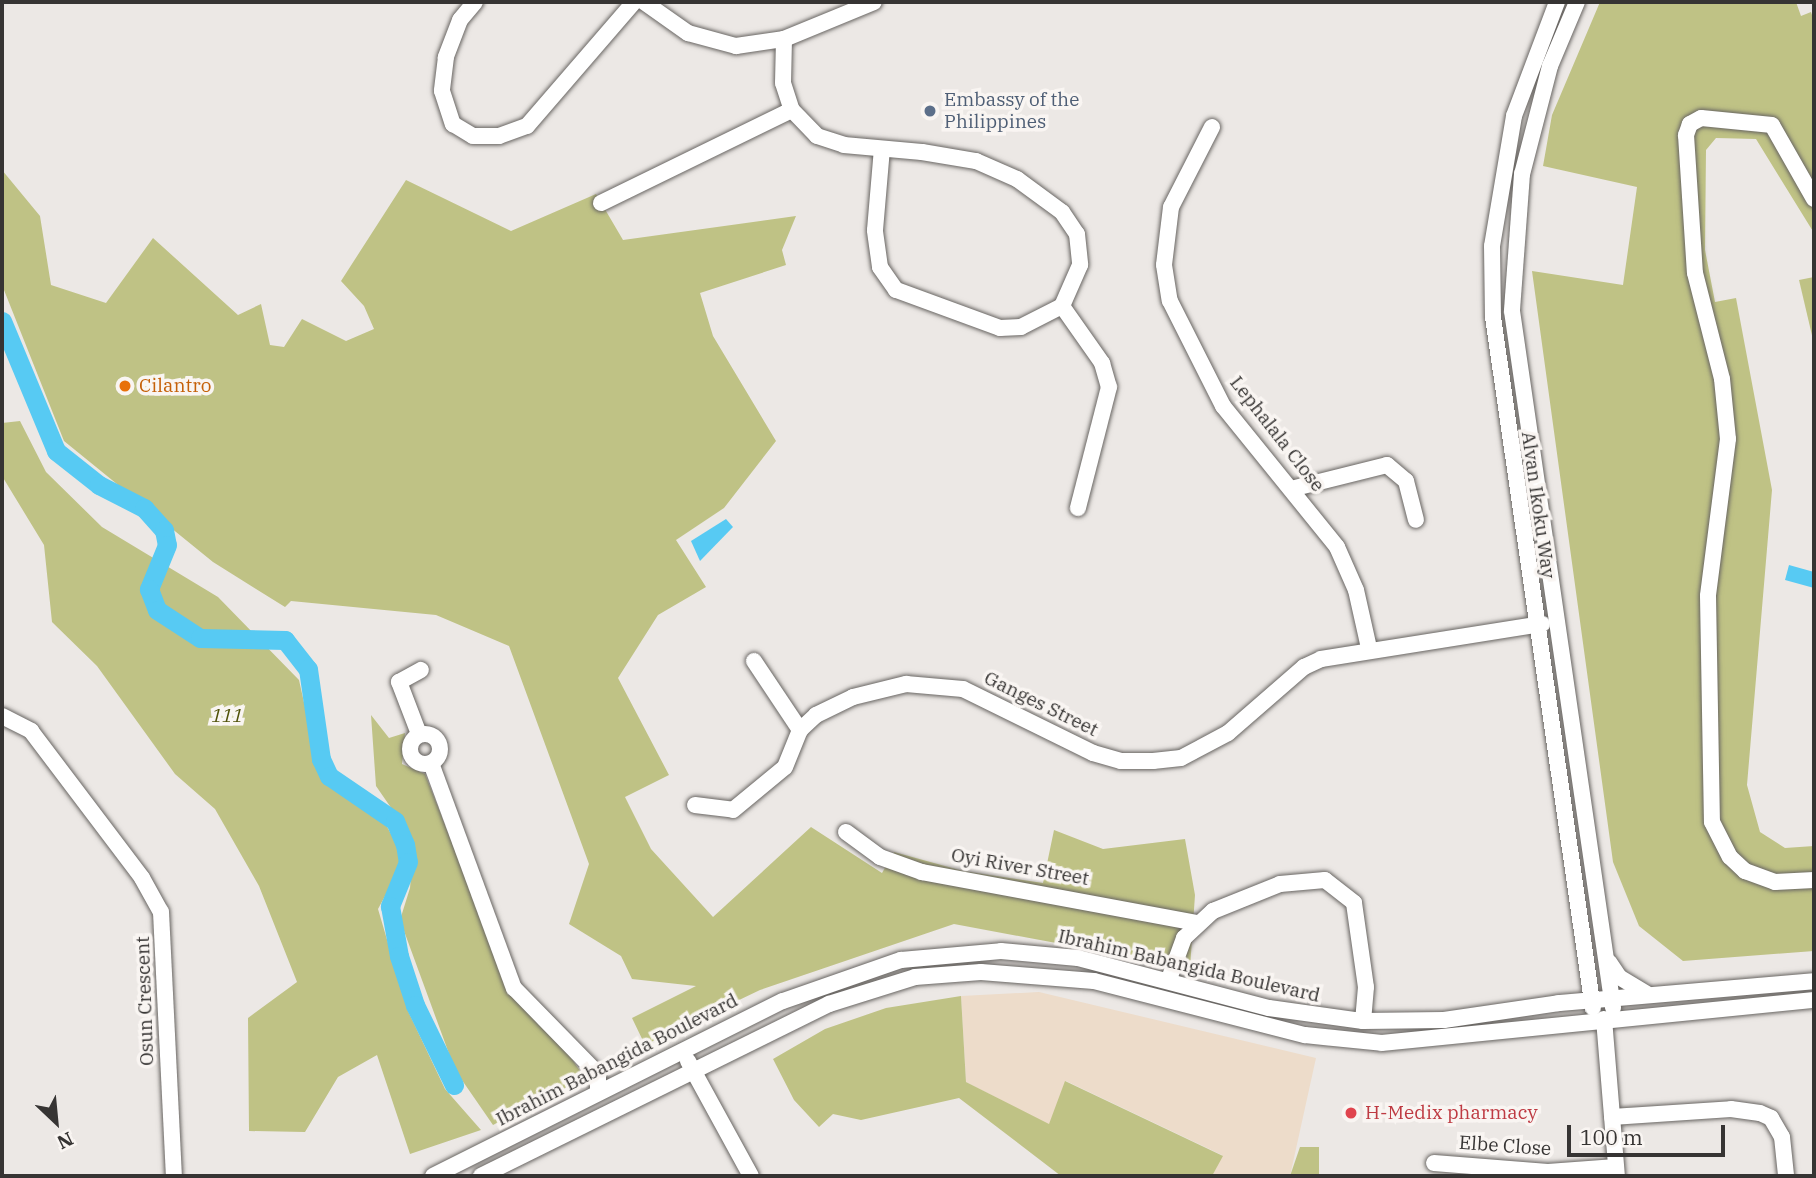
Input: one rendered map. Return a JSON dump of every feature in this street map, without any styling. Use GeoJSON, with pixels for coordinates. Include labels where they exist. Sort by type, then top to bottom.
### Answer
{"type":"FeatureCollection","features":[{"type":"Feature","properties":{"kind":"street"},"geometry":{"type":"LineString","coordinates":[[475,2],[460,20],[446,57],[442,91],[453,124],[473,136],[499,136],[527,126],[634,2]]}},
{"type":"Feature","properties":{"kind":"street"},"geometry":{"type":"LineString","coordinates":[[644,2],[688,33],[714,41],[758,45],[784,39],[874,2]]}},
{"type":"Feature","properties":{"kind":"street","name":"Alvan Ikoku Way"},"geometry":{"type":"LineString","coordinates":[[1557,2],[1514,116],[1492,246],[1496,360],[1592,1000],[1604,1018]]}},
{"type":"Feature","properties":{"kind":"street","name":"Alvan Ikoku Way"},"geometry":{"type":"LineString","coordinates":[[1572,3],[1534,118],[1513,245],[1516,358],[1612,997],[1604,1018]]}},
{"type":"Feature","properties":{"kind":"street"},"geometry":{"type":"LineString","coordinates":[[784,39],[783,83],[792,110],[817,136],[882,149],[976,161],[1017,179],[1062,212],[1080,249],[1072,290],[1062,306],[1021,327],[1000,328],[896,290],[880,267],[875,230],[882,149]]}},
{"type":"Feature","properties":{"kind":"street"},"geometry":{"type":"LineString","coordinates":[[601,203],[792,110]]}},
{"type":"Feature","properties":{"kind":"street"},"geometry":{"type":"LineString","coordinates":[[1814,199],[1773,125],[1701,118],[1690,124],[1686,135],[1695,273],[1721,379],[1728,439],[1708,596],[1713,822],[1730,857],[1745,871],[1775,882],[1814,880]]}},
{"type":"Feature","properties":{"kind":"street","name":"Lephalala Close"},"geometry":{"type":"LineString","coordinates":[[1212,127],[1171,207],[1164,245],[1166,286],[1223,406],[1295,488],[1348,569],[1369,648]]}},
{"type":"Feature","properties":{"kind":"street"},"geometry":{"type":"LineString","coordinates":[[1062,306],[1102,363],[1110,387],[1078,508]]}},
{"type":"Feature","properties":{"kind":"street"},"geometry":{"type":"LineString","coordinates":[[1295,488],[1387,466],[1406,481],[1416,520]]}},
{"type":"Feature","properties":{"kind":"street","name":"Ganges Street"},"geometry":{"type":"LineString","coordinates":[[800,730],[816,715],[853,697],[906,684],[937,684],[963,689],[1093,753],[1121,761],[1181,758],[1228,733],[1304,667],[1369,648],[1555,622]]}},
{"type":"Feature","properties":{"kind":"street"},"geometry":{"type":"LineString","coordinates":[[695,805],[733,810],[785,767],[800,730],[754,661]]}},
{"type":"Feature","properties":{"kind":"street"},"geometry":{"type":"LineString","coordinates":[[421,670],[399,682],[419,734],[411,740],[410,755],[421,764],[431,763],[514,988],[598,1074],[598,1092]]}},
{"type":"Feature","properties":{"kind":"street","name":"Osun Crescent"},"geometry":{"type":"LineString","coordinates":[[2,716],[31,731],[142,878],[161,912],[174,1176]]}},
{"type":"Feature","properties":{"kind":"street","name":"Oyi River Street"},"geometry":{"type":"LineString","coordinates":[[846,832],[880,857],[922,872],[1196,923]]}},
{"type":"Feature","properties":{"kind":"street"},"geometry":{"type":"LineString","coordinates":[[1169,979],[1196,923],[1280,884],[1310,878],[1338,885],[1354,903],[1362,940],[1363,1021]]}},
{"type":"Feature","properties":{"kind":"street","name":"Ibrahim Babangida Boulevard"},"geometry":{"type":"LineString","coordinates":[[433,1176],[680,1051],[823,983],[901,960],[955,953],[1043,953],[1169,979],[1269,1008],[1363,1021],[1444,1020],[1612,997],[1814,981]]}},
{"type":"Feature","properties":{"kind":"street"},"geometry":{"type":"LineString","coordinates":[[1606,957],[1619,977],[1649,994]]}},
{"type":"Feature","properties":{"kind":"street"},"geometry":{"type":"LineString","coordinates":[[1559,1003],[1581,981],[1586,961]]}},
{"type":"Feature","properties":{"kind":"street","name":"Ibrahim Babangida Boulevard"},"geometry":{"type":"LineString","coordinates":[[481,1176],[694,1069],[869,989],[915,977],[981,972],[1094,981],[1259,1025],[1356,1041],[1425,1041],[1604,1018],[1814,1000]]}},
{"type":"Feature","properties":{"kind":"street"},"geometry":{"type":"LineString","coordinates":[[1604,1018],[1616,1171]]}},
{"type":"Feature","properties":{"kind":"street"},"geometry":{"type":"LineString","coordinates":[[680,1051],[694,1069],[751,1176]]}},
{"type":"Feature","properties":{"kind":"street"},"geometry":{"type":"LineString","coordinates":[[1612,1117],[1731,1109],[1760,1113],[1771,1118],[1782,1137],[1786,1176]]}},
{"type":"Feature","properties":{"kind":"street","name":"Elbe Close"},"geometry":{"type":"LineString","coordinates":[[1434,1163],[1548,1172],[1616,1171]]}},
{"type":"Feature","properties":{"kind":"shaded area"},"geometry":{"type":"Polygon","coordinates":[[[1039,992],[1316,1058],[1290,1176],[1212,1176],[1222,1155],[1066,1081],[1049,1125],[966,1082],[961,996],[1039,992]]]}},
{"type":"Feature","properties":{"kind":"green space"},"geometry":{"type":"Polygon","coordinates":[[[1600,2],[1796,2],[1801,16],[1811,12],[1814,21],[1814,233],[1756,139],[1716,138],[1706,150],[1705,250],[1715,302],[1736,298],[1772,490],[1747,785],[1760,832],[1785,848],[1814,846],[1814,951],[1683,961],[1639,926],[1613,862],[1532,271],[1623,285],[1637,187],[1543,166],[1552,115],[1600,2]]]}},
{"type":"Feature","properties":{"kind":"green space"},"geometry":{"type":"Polygon","coordinates":[[[2,170],[40,216],[51,285],[106,303],[153,238],[238,315],[261,304],[270,345],[284,347],[302,319],[346,341],[374,329],[364,306],[341,281],[406,180],[511,231],[596,194],[623,240],[796,216],[782,250],[786,265],[700,293],[713,336],[776,441],[724,508],[676,540],[706,587],[658,615],[618,678],[669,775],[625,797],[651,849],[713,917],[811,827],[882,873],[894,852],[963,871],[1043,883],[1054,830],[1103,849],[1185,839],[1195,895],[1190,968],[954,924],[760,990],[645,1045],[632,1018],[696,986],[632,979],[621,956],[569,924],[589,864],[509,646],[436,615],[291,601],[285,607],[213,562],[64,441],[2,285],[2,170]]]}},
{"type":"Feature","properties":{"kind":"green space"},"geometry":{"type":"Polygon","coordinates":[[[1814,277],[1814,344],[1799,280],[1814,277]]]}},
{"type":"Feature","properties":{"kind":"green space","name":"111"},"geometry":{"type":"Polygon","coordinates":[[[20,421],[46,472],[102,527],[218,597],[299,680],[321,779],[386,825],[400,850],[398,872],[378,909],[408,1011],[445,1089],[481,1130],[410,1154],[377,1055],[338,1077],[305,1132],[249,1131],[248,1018],[297,982],[259,886],[215,809],[175,774],[97,666],[52,622],[44,545],[2,476],[2,423],[20,421]]]}},
{"type":"Feature","properties":{"kind":"green space"},"geometry":{"type":"Polygon","coordinates":[[[371,715],[389,738],[405,733],[402,764],[425,774],[512,996],[562,1045],[585,1078],[493,1125],[455,1070],[400,920],[410,888],[414,841],[376,786],[371,715]]]}},
{"type":"Feature","properties":{"kind":"green space"},"geometry":{"type":"Polygon","coordinates":[[[961,996],[966,1082],[1049,1124],[1065,1081],[1223,1156],[1212,1176],[1061,1176],[959,1098],[861,1120],[833,1114],[819,1127],[794,1100],[773,1059],[825,1029],[886,1008],[961,996]]]}},
{"type":"Feature","properties":{"kind":"green space"},"geometry":{"type":"Polygon","coordinates":[[[1300,1147],[1319,1147],[1319,1176],[1290,1176],[1300,1147]]]}},
{"type":"Feature","properties":{"kind":"water"},"geometry":{"type":"Polygon","coordinates":[[[726,519],[733,527],[700,561],[691,541],[726,519]]]}},
{"type":"Feature","properties":{"kind":"water"},"geometry":{"type":"Polygon","coordinates":[[[1789,565],[1814,572],[1814,588],[1785,580],[1789,565]]]}},
{"type":"Feature","properties":{"kind":"waterway"},"geometry":{"type":"LineString","coordinates":[[2,321],[56,451],[99,485],[144,508],[164,530],[167,545],[149,589],[157,610],[200,638],[285,640],[308,669],[321,759],[329,776],[395,821],[405,844],[408,862],[390,906],[399,956],[415,1005],[454,1085]]}},
{"type":"Feature","properties":{"kind":"place","name":"Embassy of the Philippines"},"geometry":{"type":"Point","coordinates":[930,111]}},
{"type":"Feature","properties":{"kind":"place","name":"Cilantro"},"geometry":{"type":"Point","coordinates":[125,386]}},
{"type":"Feature","properties":{"kind":"place","name":"H-Medix pharmacy"},"geometry":{"type":"Point","coordinates":[1351,1113]}}]}
